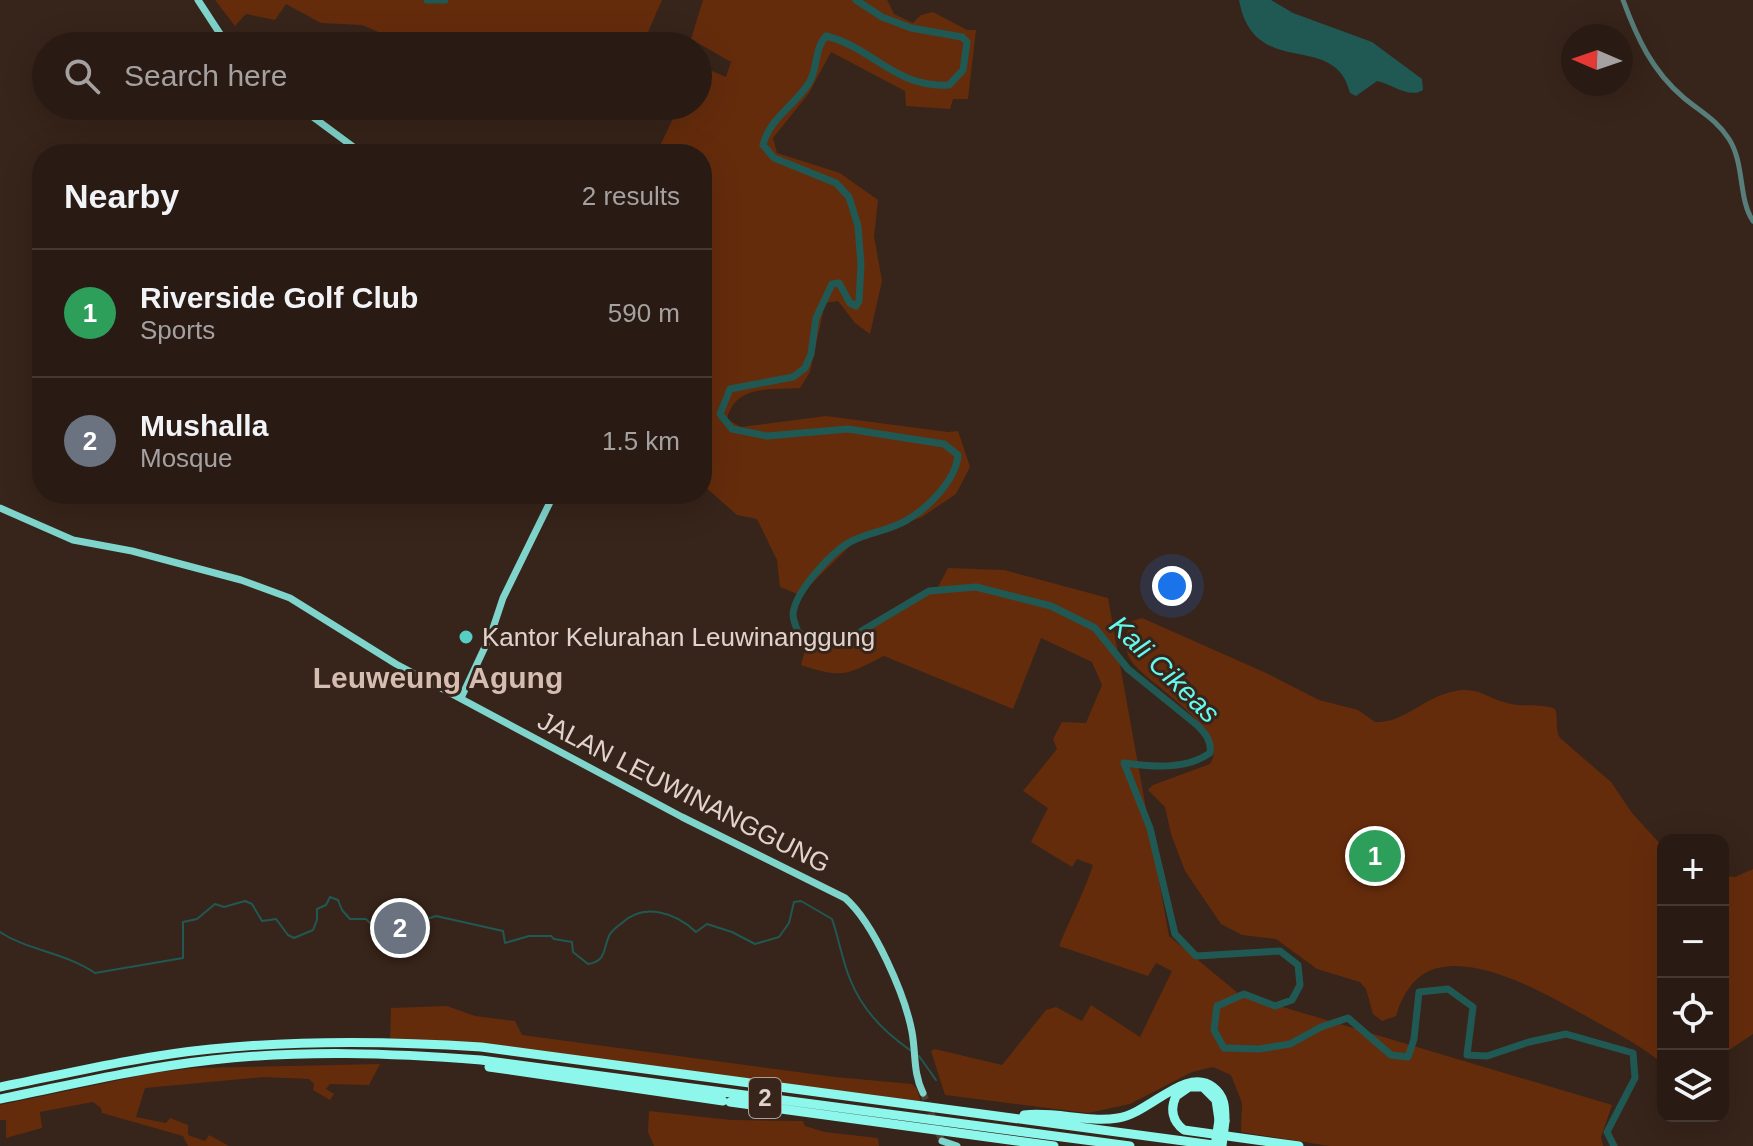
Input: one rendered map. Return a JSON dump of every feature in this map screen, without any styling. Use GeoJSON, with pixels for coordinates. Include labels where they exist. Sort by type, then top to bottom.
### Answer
{"type":"FeatureCollection","features":[{"type":"Feature","properties":{"kind":"highway","name":"2"},"geometry":{"type":"LineString","coordinates":[[0,1099],[209,1060],[390,1044],[481,1047],[1222,1146]]}},
{"type":"Feature","properties":{"kind":"highway","name":"2"},"geometry":{"type":"LineString","coordinates":[[0,1087],[150,1057],[210,1049],[372,1048],[1130,1146]]}},
{"type":"Feature","properties":{"kind":"highway"},"geometry":{"type":"LineString","coordinates":[[404,1054],[1054,1146]]}},
{"type":"Feature","properties":{"kind":"highway"},"geometry":{"type":"LineString","coordinates":[[1009,1118],[1030,1115],[1095,1119],[1128,1116],[1153,1104],[1181,1084],[1199,1081],[1216,1089],[1222,1097],[1222,1146]]}},
{"type":"Feature","properties":{"kind":"highway"},"geometry":{"type":"LineString","coordinates":[[1215,1146],[1222,1120],[1216,1100],[1203,1087],[1189,1087],[1176,1096],[1172,1112],[1177,1124],[1184,1130],[1299,1146]]}},
{"type":"Feature","properties":{"kind":"main road"},"geometry":{"type":"LineString","coordinates":[[201,0],[222,32]]}},
{"type":"Feature","properties":{"kind":"main road"},"geometry":{"type":"LineString","coordinates":[[310,120],[342,144]]}},
{"type":"Feature","properties":{"kind":"main road"},"geometry":{"type":"LineString","coordinates":[[317,120],[349,144]]}},
{"type":"Feature","properties":{"kind":"main road"},"geometry":{"type":"LineString","coordinates":[[459,697],[487,643],[503,598],[546,504]]}},
{"type":"Feature","properties":{"kind":"main road","name":"JALAN LEUWINANGGUNG"},"geometry":{"type":"LineString","coordinates":[[0,508],[73,540],[132,551],[279,593],[377,653],[682,817],[845,898],[860,914],[888,965],[909,1020],[916,1074],[923,1093]]}},
{"type":"Feature","properties":{"kind":"main road"},"geometry":{"type":"LineString","coordinates":[[942,1141],[957,1146]]}},
{"type":"Feature","properties":{"kind":"street"},"geometry":{"type":"LineString","coordinates":[[1623,0],[1639,41],[1655,69],[1683,97],[1713,118],[1730,139],[1741,171],[1746,209],[1753,221]]}},
{"type":"Feature","properties":{"kind":"shaded area"},"geometry":{"type":"Polygon","coordinates":[[[215,0],[662,0],[648,32],[378,32],[362,25],[321,23],[286,4],[275,20],[246,14],[235,26],[215,0]]]}},
{"type":"Feature","properties":{"kind":"shaded area"},"geometry":{"type":"Polygon","coordinates":[[[703,0],[887,0],[894,14],[913,23],[921,15],[933,12],[967,30],[976,30],[968,99],[953,99],[950,109],[906,106],[905,91],[831,52],[809,93],[773,138],[777,153],[840,173],[878,200],[874,236],[882,281],[870,334],[855,323],[838,301],[825,303],[810,372],[800,388],[766,389],[746,394],[731,408],[727,419],[741,427],[826,416],[958,431],[970,467],[956,494],[922,517],[853,543],[800,595],[780,587],[777,560],[757,519],[737,515],[712,493],[712,144],[661,144],[672,120],[712,120],[712,71],[726,77],[731,62],[712,51],[712,32],[693,32],[703,0]]]}},
{"type":"Feature","properties":{"kind":"shaded area"},"geometry":{"type":"Polygon","coordinates":[[[948,568],[1004,570],[1108,598],[1169,936],[1239,994],[1612,1105],[1601,1137],[1603,1146],[1329,1146],[1241,1132],[1242,1103],[1231,1075],[1213,1067],[1192,1072],[1130,1104],[1088,1113],[945,1095],[931,1051],[935,1049],[1002,1065],[1046,1010],[1056,1007],[1082,1021],[1091,1005],[1140,1037],[1172,971],[1156,963],[1148,976],[1059,946],[1093,865],[1077,859],[1072,867],[1031,842],[1048,808],[1023,791],[1057,749],[1053,739],[1062,722],[1086,723],[1102,685],[1092,662],[1041,638],[1013,709],[884,656],[844,673],[801,665],[807,643],[843,646],[894,608],[937,589],[948,568]]]}},
{"type":"Feature","properties":{"kind":"shaded area"},"geometry":{"type":"Polygon","coordinates":[[[1142,618],[1319,700],[1358,710],[1375,722],[1392,720],[1439,696],[1463,690],[1472,690],[1505,703],[1555,709],[1560,738],[1611,782],[1632,813],[1657,840],[1657,1060],[1539,991],[1474,968],[1453,966],[1434,969],[1420,976],[1409,988],[1396,1016],[1382,1021],[1373,1014],[1366,989],[1360,982],[1317,969],[1276,939],[1242,935],[1221,924],[1185,871],[1165,807],[1148,790],[1153,785],[1210,764],[1214,751],[1199,723],[1132,662],[1126,642],[1132,621],[1142,618]]]}},
{"type":"Feature","properties":{"kind":"shaded area"},"geometry":{"type":"Polygon","coordinates":[[[1753,869],[1753,1034],[1729,1050],[1729,876],[1753,869]]]}},
{"type":"Feature","properties":{"kind":"shaded area"},"geometry":{"type":"Polygon","coordinates":[[[447,1006],[475,1016],[515,1021],[522,1035],[835,1077],[912,1084],[917,1089],[922,1106],[481,1047],[390,1044],[391,1008],[447,1006]]]}},
{"type":"Feature","properties":{"kind":"shaded area"},"geometry":{"type":"Polygon","coordinates":[[[380,1064],[369,1085],[330,1084],[326,1089],[334,1094],[330,1100],[313,1090],[314,1084],[309,1079],[264,1077],[145,1088],[136,1117],[166,1123],[170,1118],[188,1125],[188,1135],[205,1141],[209,1135],[229,1146],[188,1146],[183,1136],[102,1113],[93,1102],[40,1112],[42,1128],[6,1138],[6,1120],[0,1120],[0,1105],[153,1073],[194,1068],[380,1064]]]}},
{"type":"Feature","properties":{"kind":"shaded area"},"geometry":{"type":"Polygon","coordinates":[[[649,1111],[731,1120],[803,1121],[805,1126],[825,1132],[878,1138],[879,1146],[654,1146],[648,1132],[649,1111]]]}},
{"type":"Feature","properties":{"kind":"water"},"geometry":{"type":"Polygon","coordinates":[[[1239,0],[1271,0],[1293,13],[1372,42],[1422,79],[1423,90],[1406,92],[1377,81],[1356,96],[1350,93],[1342,74],[1328,63],[1277,49],[1261,40],[1247,25],[1239,0]]]}},
{"type":"Feature","properties":{"kind":"waterway","name":"Kali Cikeas"},"geometry":{"type":"LineString","coordinates":[[427,0],[445,0]]}},
{"type":"Feature","properties":{"kind":"waterway","name":"Kali Cikeas"},"geometry":{"type":"LineString","coordinates":[[856,0],[882,17],[911,28],[962,37],[967,42],[963,70],[949,85],[930,84],[899,74],[843,42],[826,36],[822,41],[809,83],[776,120],[763,145],[774,158],[836,183],[849,197],[858,226],[861,265],[859,301],[856,306],[850,303],[839,283],[832,284],[816,318],[811,354],[805,368],[793,377],[730,389],[720,414],[732,429],[767,436],[848,429],[944,444],[958,455],[947,483],[924,508],[901,523],[846,545],[826,561],[795,605],[793,616],[798,632],[822,640],[848,639],[929,591],[976,587],[1051,606],[1095,628],[1128,669],[1197,725],[1210,745],[1210,753],[1179,765],[1124,763],[1150,828],[1175,934],[1196,956],[1280,951],[1298,965],[1300,985],[1292,1000],[1275,1006],[1244,994],[1217,1006],[1214,1030],[1224,1048],[1259,1049],[1290,1044],[1321,1027],[1348,1018],[1391,1055],[1408,1057],[1414,1039],[1419,992],[1448,989],[1473,1007],[1467,1055],[1487,1056],[1566,1034],[1633,1053],[1635,1078],[1607,1132],[1614,1146]]}},
{"type":"Feature","properties":{"kind":"waterway"},"geometry":{"type":"LineString","coordinates":[[0,932],[71,960],[95,973],[183,958],[183,922],[197,919],[215,904],[224,907],[245,901],[252,904],[262,921],[276,919],[294,938],[313,930],[317,909],[326,905],[330,897],[338,900],[350,919],[366,919],[383,929],[393,925],[406,926],[436,916],[503,931],[505,943],[529,936],[551,936],[572,942],[573,952],[588,964],[601,958],[613,930],[640,913],[670,915],[696,932],[707,924],[755,944],[779,937],[789,923],[794,902],[801,901],[832,919],[847,972],[861,1001],[883,1028],[910,1050]]}},
{"type":"Feature","properties":{"kind":"waterway"},"geometry":{"type":"LineString","coordinates":[[919,1056],[936,1080]]}},
{"type":"Feature","properties":{"kind":"tunnel"},"geometry":{"type":"LineString","coordinates":[[923,1093],[942,1141]]}},
{"type":"Feature","properties":{"kind":"place","name":"Kantor Kelurahan Leuwinanggung"},"geometry":{"type":"Point","coordinates":[466,637]}},
{"type":"Feature","properties":{"kind":"place","name":"Riverside Golf Club"},"geometry":{"type":"Point","coordinates":[1375,856]}},
{"type":"Feature","properties":{"kind":"place","name":"Mushalla"},"geometry":{"type":"Point","coordinates":[400,928]}},
{"type":"Feature","properties":{"kind":"district","name":"Leuweung Agung"},"geometry":{"type":"Point","coordinates":[438,678]}}]}
